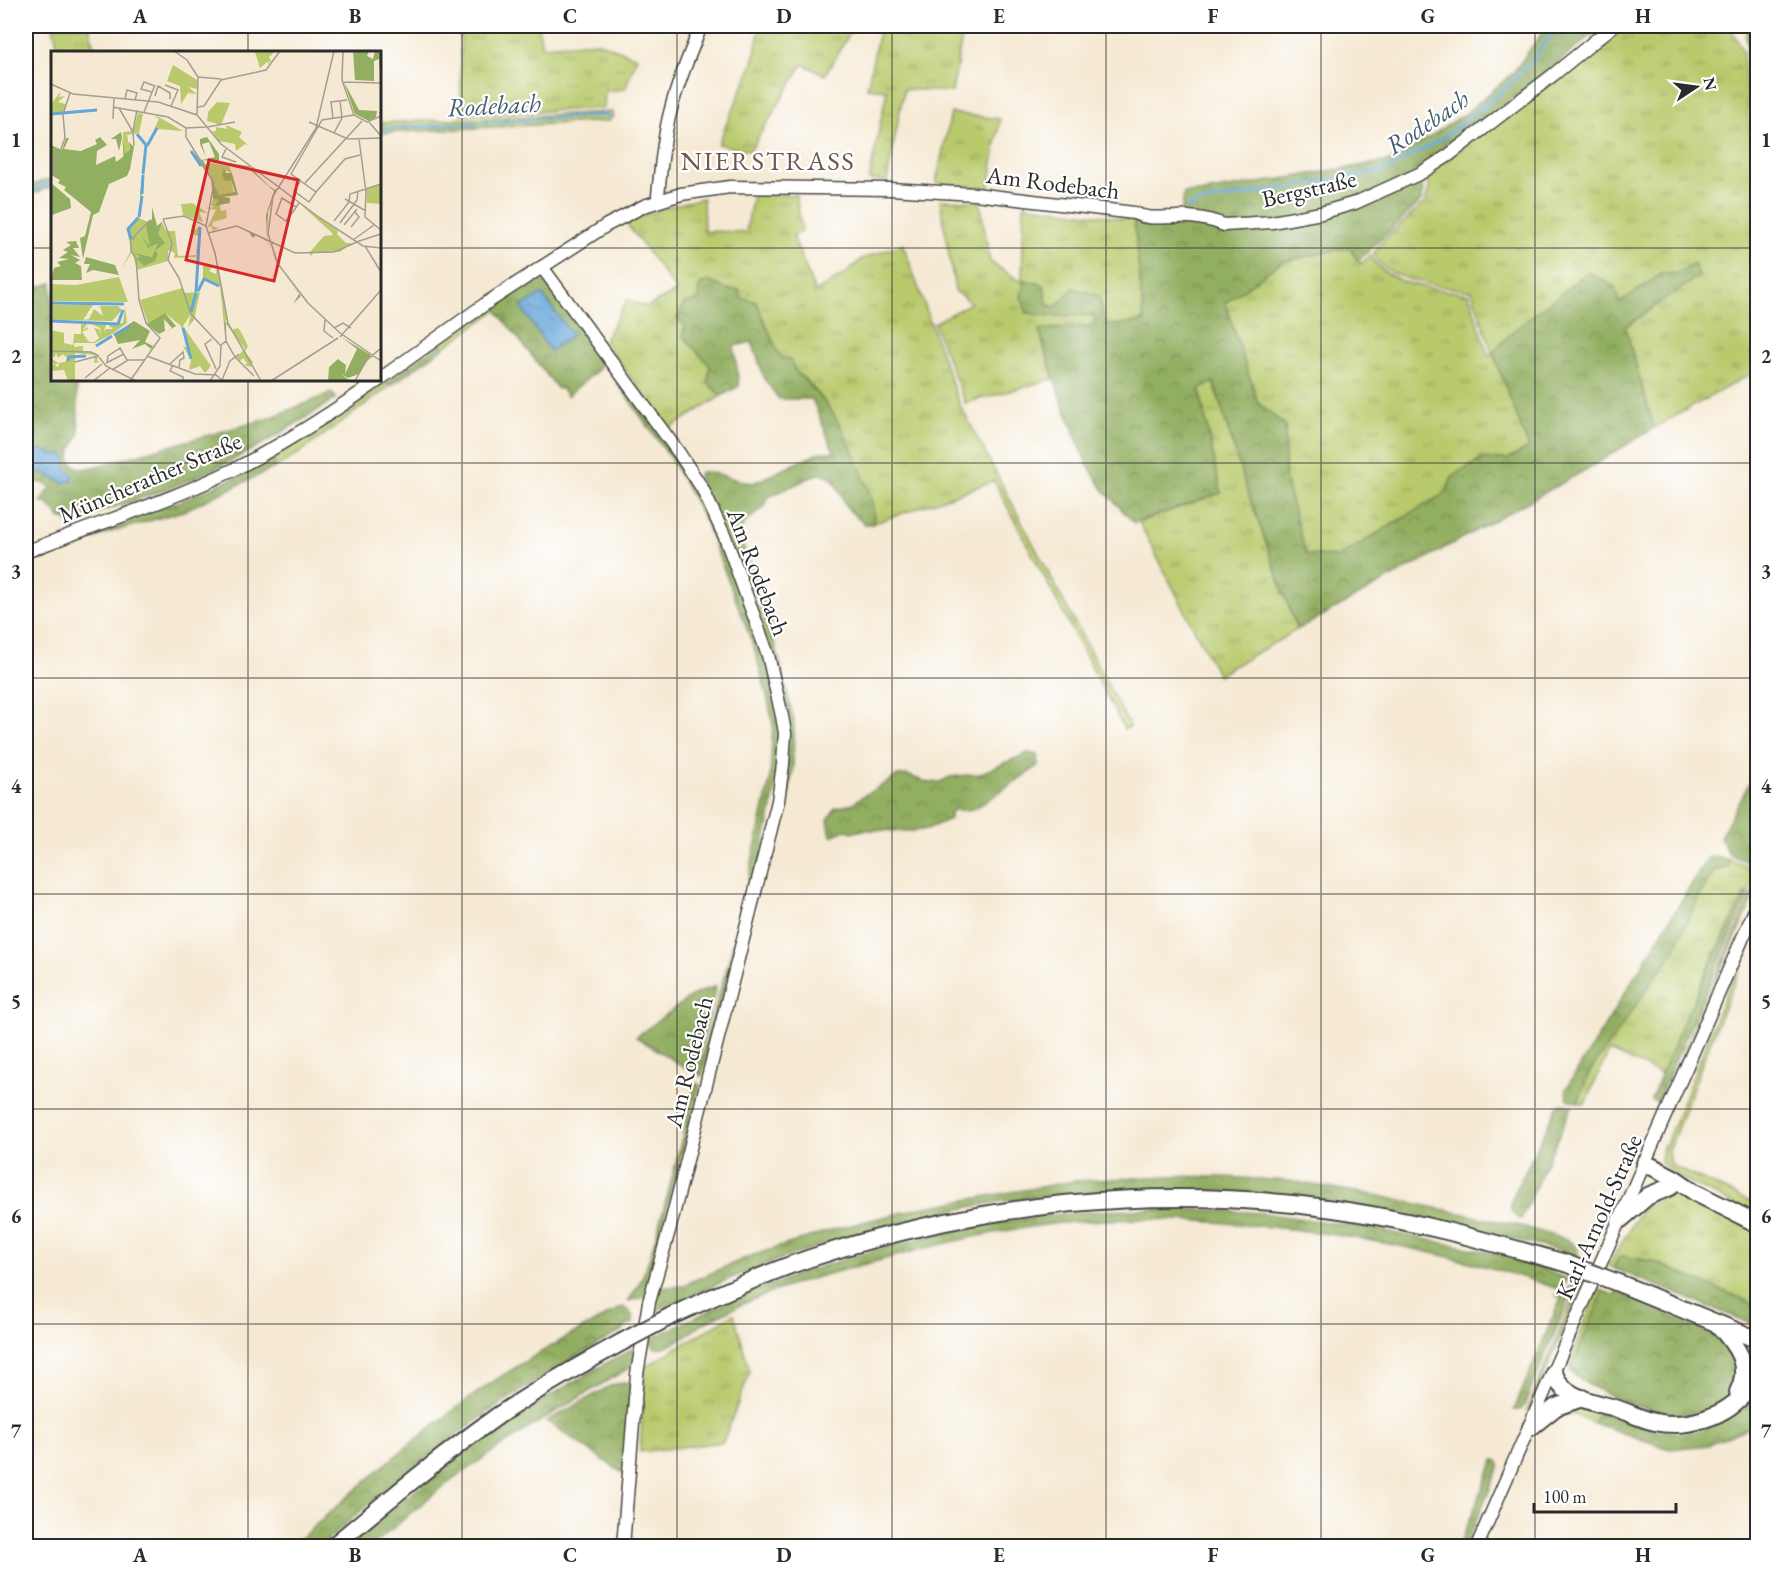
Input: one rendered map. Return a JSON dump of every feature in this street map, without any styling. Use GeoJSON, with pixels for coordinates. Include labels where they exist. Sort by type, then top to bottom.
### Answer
{"type":"FeatureCollection","features":[{"type":"Feature","properties":{"kind":"highway"},"geometry":{"type":"LineString","coordinates":[[1645,1163],[1654,1179],[1670,1187],[1696,1193]]}},
{"type":"Feature","properties":{"kind":"highway"},"geometry":{"type":"LineString","coordinates":[[1645,1163],[1666,1173],[1696,1193],[1758,1224]]}},
{"type":"Feature","properties":{"kind":"highway"},"geometry":{"type":"LineString","coordinates":[[1620,1220],[1648,1196],[1670,1187]]}},
{"type":"Feature","properties":{"kind":"highway"},"geometry":{"type":"LineString","coordinates":[[333,1546],[430,1467],[499,1416],[549,1383],[671,1316],[760,1276],[820,1255],[883,1236],[953,1220],[1016,1210],[1094,1202],[1219,1199],[1319,1207],[1470,1237],[1565,1263],[1756,1339]]}},
{"type":"Feature","properties":{"kind":"highway"},"geometry":{"type":"LineString","coordinates":[[1717,1323],[1737,1349],[1744,1367],[1743,1382],[1732,1404]]}},
{"type":"Feature","properties":{"kind":"highway"},"geometry":{"type":"LineString","coordinates":[[1554,1373],[1561,1389],[1582,1398],[1654,1422],[1684,1424],[1709,1418],[1732,1404],[1747,1389],[1758,1369]]}},
{"type":"Feature","properties":{"kind":"highway"},"geometry":{"type":"LineString","coordinates":[[1554,1373],[1617,1409]]}},
{"type":"Feature","properties":{"kind":"highway"},"geometry":{"type":"LineString","coordinates":[[1531,1427],[1556,1407],[1582,1398]]}},
{"type":"Feature","properties":{"kind":"street"},"geometry":{"type":"LineString","coordinates":[[660,200],[658,195],[662,160],[670,113],[685,64],[701,26]]}},
{"type":"Feature","properties":{"kind":"street","name":"Bergstraße"},"geometry":{"type":"LineString","coordinates":[[1142,217],[1175,217],[1214,221],[1224,225],[1272,222],[1321,213],[1372,196],[1421,173],[1449,154],[1613,26]]}},
{"type":"Feature","properties":{"kind":"street","name":"Am Rodebach"},"geometry":{"type":"LineString","coordinates":[[623,1546],[637,1374],[649,1302],[778,801],[785,733],[768,655],[736,567],[707,499],[679,453],[543,267],[607,225],[644,206],[680,195],[730,187],[890,189],[967,194],[1134,213],[1142,217]]}},
{"type":"Feature","properties":{"kind":"street","name":"Müncherather Straße"},"geometry":{"type":"LineString","coordinates":[[381,378],[488,302],[543,267]]}},
{"type":"Feature","properties":{"kind":"street","name":"Müncherather Straße"},"geometry":{"type":"LineString","coordinates":[[26,552],[172,497],[235,469],[288,440],[376,381]]}},
{"type":"Feature","properties":{"kind":"street","name":"Karl-Arnold-Straße"},"geometry":{"type":"LineString","coordinates":[[1477,1546],[1531,1427],[1758,903]]}},
{"type":"Feature","properties":{"kind":"green space"},"geometry":{"type":"Polygon","coordinates":[[[53,26],[89,26],[95,51],[59,51],[53,26]]]}},
{"type":"Feature","properties":{"kind":"green space"},"geometry":{"type":"Polygon","coordinates":[[[460,26],[538,26],[542,46],[597,42],[637,57],[625,89],[605,91],[604,108],[461,115],[460,26]]]}},
{"type":"Feature","properties":{"kind":"green space"},"geometry":{"type":"Polygon","coordinates":[[[760,26],[854,26],[825,75],[803,64],[750,151],[718,144],[753,63],[760,26]]]}},
{"type":"Feature","properties":{"kind":"green space"},"geometry":{"type":"Polygon","coordinates":[[[880,26],[964,26],[952,92],[904,89],[887,181],[869,180],[887,90],[867,88],[880,26]]]}},
{"type":"Feature","properties":{"kind":"green space"},"geometry":{"type":"Polygon","coordinates":[[[1547,26],[1603,26],[1461,141],[1417,169],[1423,191],[1421,201],[1358,261],[1349,247],[1281,262],[1225,303],[1258,403],[1285,425],[1285,480],[1306,554],[1338,557],[1447,492],[1451,479],[1459,472],[1483,459],[1509,459],[1529,448],[1493,353],[1511,333],[1588,272],[1615,287],[1619,303],[1663,273],[1675,274],[1694,264],[1699,276],[1625,327],[1654,428],[1587,469],[1297,630],[1243,478],[1214,382],[1199,389],[1221,493],[1134,523],[1103,489],[1087,464],[1061,400],[1039,330],[1094,325],[1094,315],[1052,316],[1027,313],[1021,297],[1024,280],[1044,285],[1047,305],[1055,307],[1074,288],[1099,296],[1106,326],[1144,321],[1134,220],[1180,223],[1184,193],[1204,192],[1389,161],[1465,114],[1513,73],[1547,26]]]}},
{"type":"Feature","properties":{"kind":"green space"},"geometry":{"type":"Polygon","coordinates":[[[1619,26],[1730,26],[1743,52],[1757,225],[1757,367],[1754,372],[1654,428],[1625,327],[1699,276],[1694,264],[1675,274],[1663,273],[1619,304],[1493,353],[1529,448],[1509,459],[1483,459],[1459,472],[1451,479],[1447,492],[1338,557],[1306,554],[1285,480],[1285,425],[1258,403],[1225,303],[1281,262],[1349,247],[1361,264],[1370,256],[1379,267],[1401,281],[1428,288],[1469,294],[1488,355],[1492,353],[1472,291],[1417,282],[1403,277],[1380,264],[1373,254],[1384,240],[1425,202],[1429,189],[1425,176],[1619,26]]]}},
{"type":"Feature","properties":{"kind":"green space"},"geometry":{"type":"Polygon","coordinates":[[[1747,26],[1757,26],[1757,176],[1746,36],[1747,26]]]}},
{"type":"Feature","properties":{"kind":"green space"},"geometry":{"type":"Polygon","coordinates":[[[612,112],[613,117],[608,121],[381,133],[381,123],[612,112]]]}},
{"type":"Feature","properties":{"kind":"green space"},"geometry":{"type":"Polygon","coordinates":[[[951,113],[1000,119],[989,188],[936,183],[951,113]]]}},
{"type":"Feature","properties":{"kind":"green space"},"geometry":{"type":"Polygon","coordinates":[[[51,178],[51,187],[26,196],[26,187],[51,178]]]}},
{"type":"Feature","properties":{"kind":"green space"},"geometry":{"type":"Polygon","coordinates":[[[753,195],[796,195],[802,231],[793,236],[815,292],[845,274],[862,259],[903,244],[958,401],[1130,727],[1124,729],[994,481],[872,524],[874,520],[864,483],[842,430],[822,398],[795,371],[790,361],[780,357],[756,302],[741,299],[739,290],[722,289],[700,299],[683,331],[710,366],[708,383],[721,396],[669,429],[604,341],[627,300],[647,307],[677,291],[626,223],[664,208],[703,198],[704,231],[746,232],[753,195]]]}},
{"type":"Feature","properties":{"kind":"green space"},"geometry":{"type":"Polygon","coordinates":[[[940,200],[980,201],[990,262],[1022,282],[1024,205],[1134,220],[1144,321],[1106,326],[1074,289],[1055,307],[1047,305],[1044,285],[1024,280],[1052,316],[1095,315],[1094,325],[1039,331],[1054,379],[965,403],[934,323],[971,303],[955,291],[940,200]]]}},
{"type":"Feature","properties":{"kind":"green space"},"geometry":{"type":"Polygon","coordinates":[[[538,278],[547,283],[605,358],[598,370],[567,396],[561,388],[558,389],[496,310],[500,301],[538,278]]]}},
{"type":"Feature","properties":{"kind":"green space"},"geometry":{"type":"Polygon","coordinates":[[[708,281],[728,290],[739,290],[741,298],[756,302],[780,357],[792,362],[795,371],[820,397],[838,421],[853,450],[867,486],[874,515],[872,524],[865,524],[847,507],[833,480],[824,474],[818,474],[766,498],[765,506],[746,522],[739,535],[772,622],[771,632],[794,721],[793,769],[787,804],[784,807],[782,804],[789,732],[698,476],[701,472],[708,472],[753,483],[821,452],[834,452],[812,399],[779,399],[765,380],[752,342],[734,346],[739,386],[721,396],[708,383],[710,366],[683,336],[685,325],[677,319],[684,303],[700,299],[698,291],[701,284],[708,281]]]}},
{"type":"Feature","properties":{"kind":"green space"},"geometry":{"type":"Polygon","coordinates":[[[51,283],[51,381],[76,381],[79,435],[71,451],[70,459],[81,469],[270,418],[331,393],[336,398],[299,422],[222,465],[154,494],[68,522],[61,519],[47,503],[41,503],[52,488],[26,478],[26,291],[51,283]]]}},
{"type":"Feature","properties":{"kind":"green space"},"geometry":{"type":"Polygon","coordinates":[[[500,301],[496,310],[443,348],[442,341],[500,301]]]}},
{"type":"Feature","properties":{"kind":"green space"},"geometry":{"type":"Polygon","coordinates":[[[442,341],[443,348],[393,384],[386,383],[442,341]]]}},
{"type":"Feature","properties":{"kind":"green space"},"geometry":{"type":"Polygon","coordinates":[[[619,378],[673,452],[709,513],[735,576],[771,683],[779,728],[778,766],[771,811],[744,922],[740,920],[740,916],[770,780],[773,724],[767,695],[754,647],[706,523],[671,459],[616,381],[619,378]]]}},
{"type":"Feature","properties":{"kind":"green space"},"geometry":{"type":"Polygon","coordinates":[[[1213,381],[1243,478],[1297,630],[1218,675],[1139,522],[1221,493],[1199,388],[1213,381]]]}},
{"type":"Feature","properties":{"kind":"green space"},"geometry":{"type":"Polygon","coordinates":[[[386,383],[393,384],[295,456],[274,468],[274,457],[386,383]]]}},
{"type":"Feature","properties":{"kind":"green space"},"geometry":{"type":"Polygon","coordinates":[[[274,457],[274,468],[183,511],[108,533],[26,564],[26,558],[106,526],[181,501],[243,474],[274,457]]]}},
{"type":"Feature","properties":{"kind":"green space"},"geometry":{"type":"Polygon","coordinates":[[[1028,753],[1038,755],[1038,766],[976,808],[954,810],[950,813],[950,819],[927,829],[854,832],[846,830],[831,836],[828,820],[835,808],[853,804],[898,776],[907,775],[929,783],[940,782],[950,777],[979,774],[1028,753]]]}},
{"type":"Feature","properties":{"kind":"green space"},"geometry":{"type":"Polygon","coordinates":[[[1757,769],[1757,865],[1729,855],[1720,837],[1757,769]]]}},
{"type":"Feature","properties":{"kind":"green space"},"geometry":{"type":"Polygon","coordinates":[[[1712,856],[1730,860],[1726,868],[1715,870],[1700,894],[1673,952],[1589,1073],[1578,1102],[1568,1099],[1566,1089],[1707,859],[1712,856]]]}},
{"type":"Feature","properties":{"kind":"green space"},"geometry":{"type":"Polygon","coordinates":[[[1730,860],[1747,867],[1755,874],[1749,894],[1746,893],[1707,970],[1661,1074],[1609,1051],[1585,1104],[1578,1102],[1589,1073],[1630,1011],[1715,869],[1726,868],[1730,860]]]}},
{"type":"Feature","properties":{"kind":"green space"},"geometry":{"type":"Polygon","coordinates":[[[1757,882],[1757,890],[1675,1072],[1757,882]]]}},
{"type":"Feature","properties":{"kind":"green space"},"geometry":{"type":"Polygon","coordinates":[[[1746,892],[1749,894],[1658,1100],[1655,1102],[1651,1100],[1683,1022],[1746,892]]]}},
{"type":"Feature","properties":{"kind":"green space"},"geometry":{"type":"Polygon","coordinates":[[[1757,914],[1757,928],[1668,1153],[1670,1163],[1674,1167],[1757,1205],[1757,1216],[1681,1178],[1661,1163],[1663,1145],[1666,1144],[1757,914]]]}},
{"type":"Feature","properties":{"kind":"green space"},"geometry":{"type":"Polygon","coordinates":[[[735,938],[739,940],[702,1076],[697,1074],[735,938]]]}},
{"type":"Feature","properties":{"kind":"green space"},"geometry":{"type":"Polygon","coordinates":[[[716,986],[694,1073],[636,1037],[693,995],[716,986]]]}},
{"type":"Feature","properties":{"kind":"green space"},"geometry":{"type":"Polygon","coordinates":[[[695,1083],[700,1085],[644,1297],[628,1301],[644,1274],[650,1255],[674,1172],[695,1083]]]}},
{"type":"Feature","properties":{"kind":"green space"},"geometry":{"type":"Polygon","coordinates":[[[1558,1105],[1572,1106],[1521,1219],[1512,1211],[1512,1198],[1558,1105]]]}},
{"type":"Feature","properties":{"kind":"green space"},"geometry":{"type":"Polygon","coordinates":[[[1169,1176],[1291,1181],[1380,1196],[1521,1226],[1568,1240],[1578,1249],[1578,1256],[1450,1223],[1375,1208],[1300,1198],[1224,1191],[1148,1190],[1072,1193],[997,1202],[898,1223],[770,1263],[652,1313],[658,1288],[681,1286],[748,1257],[831,1230],[920,1208],[1074,1181],[1169,1176]]]}},
{"type":"Feature","properties":{"kind":"green space"},"geometry":{"type":"Polygon","coordinates":[[[1671,1192],[1687,1194],[1757,1232],[1757,1305],[1651,1261],[1619,1257],[1613,1268],[1608,1266],[1640,1211],[1671,1192]]]}},
{"type":"Feature","properties":{"kind":"green space"},"geometry":{"type":"Polygon","coordinates":[[[1152,1209],[1262,1213],[1369,1228],[1504,1255],[1568,1279],[1560,1288],[1555,1288],[1443,1255],[1366,1240],[1288,1229],[1167,1220],[1084,1221],[977,1236],[821,1276],[778,1290],[735,1308],[708,1321],[669,1345],[655,1348],[648,1341],[737,1298],[829,1264],[876,1250],[972,1227],[1021,1219],[1070,1213],[1152,1209]]]}},
{"type":"Feature","properties":{"kind":"green space"},"geometry":{"type":"Polygon","coordinates":[[[1619,1257],[1651,1261],[1757,1305],[1757,1326],[1613,1268],[1619,1257]]]}},
{"type":"Feature","properties":{"kind":"green space"},"geometry":{"type":"Polygon","coordinates":[[[1577,1280],[1524,1405],[1520,1410],[1514,1410],[1561,1298],[1556,1295],[1566,1293],[1577,1280]]]}},
{"type":"Feature","properties":{"kind":"green space"},"geometry":{"type":"Polygon","coordinates":[[[1580,1281],[1583,1283],[1529,1412],[1527,1411],[1580,1281]]]}},
{"type":"Feature","properties":{"kind":"green space"},"geometry":{"type":"Polygon","coordinates":[[[1598,1289],[1603,1291],[1574,1372],[1579,1379],[1571,1372],[1569,1362],[1598,1289]]]}},
{"type":"Feature","properties":{"kind":"green space"},"geometry":{"type":"Polygon","coordinates":[[[1603,1291],[1615,1295],[1617,1291],[1719,1338],[1737,1359],[1734,1388],[1721,1404],[1706,1411],[1689,1414],[1652,1410],[1617,1398],[1580,1379],[1572,1366],[1603,1291]]]}},
{"type":"Feature","properties":{"kind":"green space"},"geometry":{"type":"Polygon","coordinates":[[[623,1307],[633,1317],[633,1323],[625,1329],[543,1376],[466,1428],[392,1485],[321,1546],[292,1546],[406,1447],[478,1392],[549,1347],[623,1307]]]}},
{"type":"Feature","properties":{"kind":"green space"},"geometry":{"type":"Polygon","coordinates":[[[734,1314],[750,1372],[723,1442],[640,1452],[645,1367],[734,1314]]]}},
{"type":"Feature","properties":{"kind":"green space"},"geometry":{"type":"Polygon","coordinates":[[[634,1348],[635,1361],[631,1367],[482,1459],[427,1499],[372,1546],[349,1546],[396,1506],[470,1449],[568,1385],[634,1348]]]}},
{"type":"Feature","properties":{"kind":"green space"},"geometry":{"type":"Polygon","coordinates":[[[623,1382],[629,1383],[633,1389],[625,1475],[547,1421],[610,1386],[623,1382]]]}},
{"type":"Feature","properties":{"kind":"green space"},"geometry":{"type":"Polygon","coordinates":[[[1757,1383],[1757,1419],[1747,1428],[1708,1445],[1670,1449],[1594,1423],[1597,1416],[1605,1412],[1648,1428],[1679,1432],[1694,1431],[1722,1420],[1736,1408],[1757,1383]]]}},
{"type":"Feature","properties":{"kind":"green space"},"geometry":{"type":"Polygon","coordinates":[[[1570,1404],[1605,1412],[1594,1423],[1573,1414],[1551,1418],[1570,1404]]]}},
{"type":"Feature","properties":{"kind":"green space"},"geometry":{"type":"Polygon","coordinates":[[[1494,1460],[1500,1465],[1465,1546],[1459,1546],[1494,1460]]]}},
{"type":"Feature","properties":{"kind":"water"},"geometry":{"type":"Polygon","coordinates":[[[542,294],[572,335],[550,351],[521,307],[542,294]]]}},
{"type":"Feature","properties":{"kind":"water"},"geometry":{"type":"Polygon","coordinates":[[[26,445],[33,451],[43,450],[55,455],[63,453],[66,460],[65,468],[73,474],[73,481],[64,483],[44,473],[26,470],[26,445]]]}},
{"type":"Feature","properties":{"kind":"waterway","name":"Rodebach"},"geometry":{"type":"LineString","coordinates":[[1187,207],[1198,203],[1387,170],[1444,137],[1499,94],[1533,60],[1556,26]]}},
{"type":"Feature","properties":{"kind":"waterway","name":"Rodebach"},"geometry":{"type":"LineString","coordinates":[[1550,34],[1562,33],[1569,26]]}},
{"type":"Feature","properties":{"kind":"waterway","name":"Rodebach"},"geometry":{"type":"LineString","coordinates":[[381,129],[606,115],[610,117]]}},
{"type":"Feature","properties":{"kind":"waterway","name":"Rodebach"},"geometry":{"type":"LineString","coordinates":[[26,192],[51,183]]}},
{"type":"Feature","properties":{"kind":"district","name":"NIERSTRASS"},"geometry":{"type":"Point","coordinates":[768,161]}}]}
